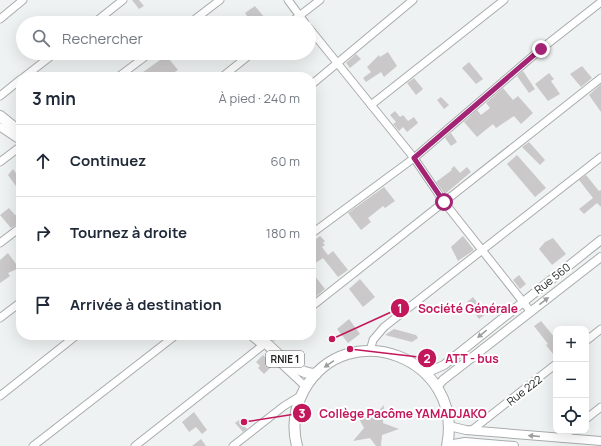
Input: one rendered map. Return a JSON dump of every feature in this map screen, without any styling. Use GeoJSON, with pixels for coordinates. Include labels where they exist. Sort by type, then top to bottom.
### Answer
{"type":"FeatureCollection","features":[{"type":"Feature","properties":{"kind":"highway"},"geometry":{"type":"LineString","coordinates":[[0,116],[16,129]]}},
{"type":"Feature","properties":{"kind":"highway","name":"RNIE 1"},"geometry":{"type":"LineString","coordinates":[[263,340],[295,367],[307,373],[316,374]]}},
{"type":"Feature","properties":{"kind":"highway","name":"RNIE 1"},"geometry":{"type":"LineString","coordinates":[[297,446],[295,419],[304,391],[316,374],[337,359],[356,352],[370,351],[384,352],[401,356],[416,364],[426,373],[437,387],[445,404],[449,426],[447,446]]}},
{"type":"Feature","properties":{"kind":"main road","name":"Rue 560"},"geometry":{"type":"LineString","coordinates":[[426,373],[444,364],[601,240]]}},
{"type":"Feature","properties":{"kind":"main road","name":"Rue 560"},"geometry":{"type":"LineString","coordinates":[[437,387],[443,380],[601,257]]}},
{"type":"Feature","properties":{"kind":"main road"},"geometry":{"type":"LineString","coordinates":[[449,426],[458,429],[601,441]]}},
{"type":"Feature","properties":{"kind":"main road"},"geometry":{"type":"LineString","coordinates":[[447,446],[465,442],[514,446]]}},
{"type":"Feature","properties":{"kind":"street"},"geometry":{"type":"LineString","coordinates":[[0,18],[23,0]]}},
{"type":"Feature","properties":{"kind":"street"},"geometry":{"type":"LineString","coordinates":[[103,16],[123,0]]}},
{"type":"Feature","properties":{"kind":"street"},"geometry":{"type":"LineString","coordinates":[[199,16],[220,0]]}},
{"type":"Feature","properties":{"kind":"street"},"geometry":{"type":"LineString","coordinates":[[288,0],[299,16],[320,0]]}},
{"type":"Feature","properties":{"kind":"street"},"geometry":{"type":"LineString","coordinates":[[316,81],[413,0]]}},
{"type":"Feature","properties":{"kind":"street"},"geometry":{"type":"LineString","coordinates":[[370,105],[504,0]]}},
{"type":"Feature","properties":{"kind":"street"},"geometry":{"type":"LineString","coordinates":[[316,230],[414,158],[541,49],[601,2]]}},
{"type":"Feature","properties":{"kind":"street"},"geometry":{"type":"LineString","coordinates":[[316,36],[414,158],[444,202],[531,312]]}},
{"type":"Feature","properties":{"kind":"street"},"geometry":{"type":"LineString","coordinates":[[30,72],[46,60]]}},
{"type":"Feature","properties":{"kind":"street"},"geometry":{"type":"LineString","coordinates":[[125,72],[141,60]]}},
{"type":"Feature","properties":{"kind":"street"},"geometry":{"type":"LineString","coordinates":[[228,72],[243,60]]}},
{"type":"Feature","properties":{"kind":"street"},"geometry":{"type":"LineString","coordinates":[[316,303],[601,78]]}},
{"type":"Feature","properties":{"kind":"street"},"geometry":{"type":"LineString","coordinates":[[0,96],[16,83]]}},
{"type":"Feature","properties":{"kind":"street"},"geometry":{"type":"LineString","coordinates":[[0,126],[16,137]]}},
{"type":"Feature","properties":{"kind":"street"},"geometry":{"type":"LineString","coordinates":[[0,162],[16,150]]}},
{"type":"Feature","properties":{"kind":"street"},"geometry":{"type":"LineString","coordinates":[[370,351],[373,340],[384,327],[483,251],[601,157]]}},
{"type":"Feature","properties":{"kind":"street"},"geometry":{"type":"LineString","coordinates":[[0,243],[16,231]]}},
{"type":"Feature","properties":{"kind":"street"},"geometry":{"type":"LineString","coordinates":[[0,318],[16,306]]}},
{"type":"Feature","properties":{"kind":"street"},"geometry":{"type":"LineString","coordinates":[[589,339],[601,329]]}},
{"type":"Feature","properties":{"kind":"street"},"geometry":{"type":"LineString","coordinates":[[0,396],[71,340]]}},
{"type":"Feature","properties":{"kind":"street"},"geometry":{"type":"LineString","coordinates":[[33,446],[170,340]]}},
{"type":"Feature","properties":{"kind":"street"},"geometry":{"type":"LineString","coordinates":[[233,446],[304,391],[255,340]]}},
{"type":"Feature","properties":{"kind":"street"},"geometry":{"type":"LineString","coordinates":[[135,446],[262,346]]}},
{"type":"Feature","properties":{"kind":"street","name":"Rue 222"},"geometry":{"type":"LineString","coordinates":[[472,430],[553,366]]}},
{"type":"Feature","properties":{"kind":"street"},"geometry":{"type":"LineString","coordinates":[[589,417],[601,407]]}},
{"type":"Feature","properties":{"kind":"street"},"geometry":{"type":"LineString","coordinates":[[562,438],[567,434]]}},
{"type":"Feature","properties":{"kind":"building"},"geometry":{"type":"Polygon","coordinates":[[[132,0],[139,0],[144,6],[139,9],[132,0]]]}},
{"type":"Feature","properties":{"kind":"building"},"geometry":{"type":"Polygon","coordinates":[[[255,6],[263,16],[247,16],[245,13],[255,6]]]}},
{"type":"Feature","properties":{"kind":"building"},"geometry":{"type":"Polygon","coordinates":[[[388,52],[397,66],[384,77],[381,72],[366,82],[363,78],[371,72],[367,67],[379,55],[380,57],[388,52]]]}},
{"type":"Feature","properties":{"kind":"building"},"geometry":{"type":"Polygon","coordinates":[[[356,54],[361,59],[350,68],[346,63],[356,54]]]}},
{"type":"Feature","properties":{"kind":"building"},"geometry":{"type":"Polygon","coordinates":[[[160,60],[170,60],[178,70],[175,72],[143,72],[160,60]]]}},
{"type":"Feature","properties":{"kind":"building"},"geometry":{"type":"Polygon","coordinates":[[[469,62],[483,79],[476,84],[462,68],[469,62]]]}},
{"type":"Feature","properties":{"kind":"building"},"geometry":{"type":"Polygon","coordinates":[[[582,66],[592,78],[581,87],[570,74],[582,66]]]}},
{"type":"Feature","properties":{"kind":"building"},"geometry":{"type":"Polygon","coordinates":[[[523,71],[535,89],[529,93],[517,76],[523,71]]]}},
{"type":"Feature","properties":{"kind":"building"},"geometry":{"type":"Polygon","coordinates":[[[549,73],[554,79],[551,81],[560,94],[548,101],[535,84],[549,73]]]}},
{"type":"Feature","properties":{"kind":"building"},"geometry":{"type":"Polygon","coordinates":[[[414,78],[423,89],[416,95],[407,83],[414,78]]]}},
{"type":"Feature","properties":{"kind":"building"},"geometry":{"type":"Polygon","coordinates":[[[601,84],[601,112],[589,95],[601,84]]]}},
{"type":"Feature","properties":{"kind":"building"},"geometry":{"type":"Polygon","coordinates":[[[503,88],[513,100],[518,96],[533,113],[521,124],[514,116],[496,128],[493,124],[477,137],[464,122],[477,110],[481,115],[490,108],[486,103],[503,88]]]}},
{"type":"Feature","properties":{"kind":"building"},"geometry":{"type":"Polygon","coordinates":[[[441,97],[449,105],[444,109],[437,100],[441,97]]]}},
{"type":"Feature","properties":{"kind":"building"},"geometry":{"type":"Polygon","coordinates":[[[395,111],[400,117],[403,115],[408,121],[414,117],[418,123],[407,132],[403,127],[399,131],[393,124],[396,122],[390,115],[395,111]]]}},
{"type":"Feature","properties":{"kind":"building"},"geometry":{"type":"Polygon","coordinates":[[[451,133],[457,142],[451,146],[445,138],[451,133]]]}},
{"type":"Feature","properties":{"kind":"building"},"geometry":{"type":"Polygon","coordinates":[[[529,142],[545,160],[540,165],[522,147],[529,142]]]}},
{"type":"Feature","properties":{"kind":"building"},"geometry":{"type":"Polygon","coordinates":[[[517,155],[546,188],[535,197],[507,164],[517,155]]]}},
{"type":"Feature","properties":{"kind":"building"},"geometry":{"type":"Polygon","coordinates":[[[454,166],[460,173],[467,167],[471,172],[445,194],[436,182],[452,170],[451,169],[454,166]]]}},
{"type":"Feature","properties":{"kind":"building"},"geometry":{"type":"Polygon","coordinates":[[[13,169],[16,173],[16,186],[8,175],[13,169]]]}},
{"type":"Feature","properties":{"kind":"building"},"geometry":{"type":"Polygon","coordinates":[[[586,175],[599,191],[601,190],[601,207],[597,203],[584,214],[579,209],[593,198],[579,180],[586,175]]]}},
{"type":"Feature","properties":{"kind":"building"},"geometry":{"type":"Polygon","coordinates":[[[384,187],[395,201],[385,208],[383,206],[368,218],[371,222],[361,230],[348,213],[384,187]]]}},
{"type":"Feature","properties":{"kind":"building"},"geometry":{"type":"Polygon","coordinates":[[[9,208],[16,215],[16,225],[11,228],[0,215],[9,208]]]}},
{"type":"Feature","properties":{"kind":"building"},"geometry":{"type":"Polygon","coordinates":[[[320,236],[325,241],[323,243],[325,245],[322,247],[328,255],[333,251],[348,270],[338,277],[323,258],[316,263],[316,239],[320,236]]]}},
{"type":"Feature","properties":{"kind":"building"},"geometry":{"type":"Polygon","coordinates":[[[463,236],[474,250],[458,261],[451,247],[463,236]]]}},
{"type":"Feature","properties":{"kind":"building"},"geometry":{"type":"Polygon","coordinates":[[[553,238],[566,254],[552,265],[539,249],[545,242],[553,238]]]}},
{"type":"Feature","properties":{"kind":"building"},"geometry":{"type":"Polygon","coordinates":[[[8,253],[16,264],[16,269],[8,273],[10,276],[0,283],[0,260],[8,253]]]}},
{"type":"Feature","properties":{"kind":"building"},"geometry":{"type":"Polygon","coordinates":[[[519,275],[526,284],[520,289],[513,280],[519,275]]]}},
{"type":"Feature","properties":{"kind":"building"},"geometry":{"type":"Polygon","coordinates":[[[316,277],[325,289],[316,296],[316,277]]]}},
{"type":"Feature","properties":{"kind":"building"},"geometry":{"type":"Polygon","coordinates":[[[360,279],[375,297],[363,307],[349,289],[360,279]]]}},
{"type":"Feature","properties":{"kind":"building"},"geometry":{"type":"Polygon","coordinates":[[[473,297],[486,314],[479,319],[467,302],[473,297]]]}},
{"type":"Feature","properties":{"kind":"building"},"geometry":{"type":"Polygon","coordinates":[[[349,319],[360,334],[348,343],[337,329],[349,319]]]}},
{"type":"Feature","properties":{"kind":"building"},"geometry":{"type":"Polygon","coordinates":[[[541,321],[553,335],[553,354],[546,345],[548,344],[534,326],[541,321]]]}},
{"type":"Feature","properties":{"kind":"building"},"geometry":{"type":"Polygon","coordinates":[[[394,329],[416,335],[418,338],[412,342],[385,335],[394,329]]]}},
{"type":"Feature","properties":{"kind":"building"},"geometry":{"type":"Polygon","coordinates":[[[263,355],[273,365],[264,374],[258,368],[260,366],[256,362],[263,355]]]}},
{"type":"Feature","properties":{"kind":"building"},"geometry":{"type":"Polygon","coordinates":[[[384,405],[383,423],[399,429],[382,435],[381,446],[376,446],[370,438],[353,441],[364,428],[356,413],[372,418],[384,405]]]}},
{"type":"Feature","properties":{"kind":"building"},"geometry":{"type":"Polygon","coordinates":[[[194,412],[207,430],[202,434],[196,427],[189,432],[182,422],[194,412]]]}},
{"type":"Feature","properties":{"kind":"building"},"geometry":{"type":"Polygon","coordinates":[[[239,420],[247,429],[243,432],[235,423],[239,420]]]}},
{"type":"Feature","properties":{"kind":"building"},"geometry":{"type":"Polygon","coordinates":[[[201,439],[206,446],[192,446],[201,439]]]}},
{"type":"Feature","properties":{"kind":"place","name":"Société Générale"},"geometry":{"type":"Point","coordinates":[332,339]}},
{"type":"Feature","properties":{"kind":"place","name":"ATT - bus"},"geometry":{"type":"Point","coordinates":[350,349]}},
{"type":"Feature","properties":{"kind":"place","name":"Collège Pacôme YAMADJAKO"},"geometry":{"type":"Point","coordinates":[244,422]}},
{"type":"Feature","properties":{"kind":"route"},"geometry":{"type":"LineString","coordinates":[[444,202],[414,158],[541,49]]}}]}
